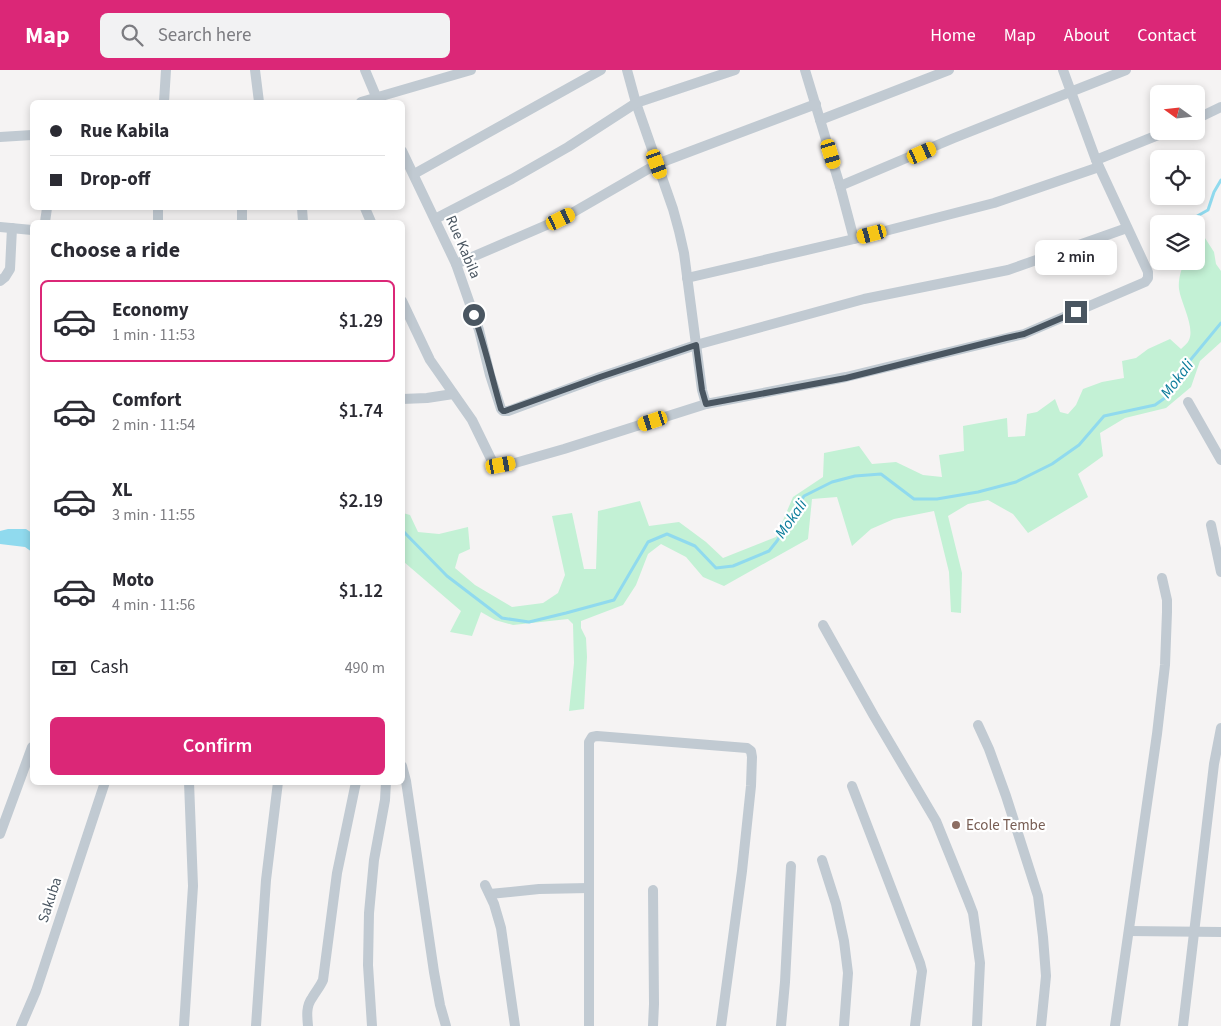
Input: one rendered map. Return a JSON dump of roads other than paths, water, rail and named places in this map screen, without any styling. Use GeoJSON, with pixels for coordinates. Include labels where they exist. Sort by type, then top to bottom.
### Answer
{"type":"FeatureCollection","features":[{"type":"Feature","properties":{"kind":"street"},"geometry":{"type":"LineString","coordinates":[[164,100],[166,70]]}},
{"type":"Feature","properties":{"kind":"street"},"geometry":{"type":"LineString","coordinates":[[255,70],[259,100]]}},
{"type":"Feature","properties":{"kind":"street"},"geometry":{"type":"LineString","coordinates":[[365,70],[377,100],[471,70]]}},
{"type":"Feature","properties":{"kind":"street"},"geometry":{"type":"LineString","coordinates":[[414,174],[600,70]]}},
{"type":"Feature","properties":{"kind":"street"},"geometry":{"type":"LineString","coordinates":[[627,70],[636,103],[673,209],[684,253],[702,390],[706,404]]}},
{"type":"Feature","properties":{"kind":"street"},"geometry":{"type":"LineString","coordinates":[[435,219],[560,152],[636,103],[735,70]]}},
{"type":"Feature","properties":{"kind":"street"},"geometry":{"type":"LineString","coordinates":[[805,70],[854,239]]}},
{"type":"Feature","properties":{"kind":"street"},"geometry":{"type":"LineString","coordinates":[[820,120],[949,70]]}},
{"type":"Feature","properties":{"kind":"street"},"geometry":{"type":"LineString","coordinates":[[405,307],[430,360],[472,420],[492,461],[496,465],[516,463],[706,404],[846,378],[1024,334],[1145,282],[1148,278],[1148,272],[1098,163],[1063,70]]}},
{"type":"Feature","properties":{"kind":"street"},"geometry":{"type":"LineString","coordinates":[[840,186],[954,138],[1126,70]]}},
{"type":"Feature","properties":{"kind":"street"},"geometry":{"type":"LineString","coordinates":[[456,264],[557,221],[657,164],[816,104]]}},
{"type":"Feature","properties":{"kind":"street"},"geometry":{"type":"LineString","coordinates":[[1205,115],[1221,107]]}},
{"type":"Feature","properties":{"kind":"street"},"geometry":{"type":"LineString","coordinates":[[0,137],[30,135]]}},
{"type":"Feature","properties":{"kind":"street"},"geometry":{"type":"LineString","coordinates":[[687,278],[854,239],[994,203],[1098,163],[1150,139]]}},
{"type":"Feature","properties":{"kind":"street","name":"Rue Kabila"},"geometry":{"type":"LineString","coordinates":[[405,157],[456,264],[479,330],[490,375],[503,411],[508,411],[600,377],[696,345]]}},
{"type":"Feature","properties":{"kind":"street"},"geometry":{"type":"LineString","coordinates":[[0,227],[30,230]]}},
{"type":"Feature","properties":{"kind":"street"},"geometry":{"type":"LineString","coordinates":[[0,281],[10,270],[12,228]]}},
{"type":"Feature","properties":{"kind":"street"},"geometry":{"type":"LineString","coordinates":[[696,345],[864,299],[1008,270],[1127,228]]}},
{"type":"Feature","properties":{"kind":"street"},"geometry":{"type":"LineString","coordinates":[[405,399],[453,394]]}},
{"type":"Feature","properties":{"kind":"street"},"geometry":{"type":"LineString","coordinates":[[1188,402],[1221,460]]}},
{"type":"Feature","properties":{"kind":"street"},"geometry":{"type":"LineString","coordinates":[[1212,525],[1221,572]]}},
{"type":"Feature","properties":{"kind":"street"},"geometry":{"type":"LineString","coordinates":[[1115,1026],[1165,666],[1167,612],[1162,578]]}},
{"type":"Feature","properties":{"kind":"street"},"geometry":{"type":"LineString","coordinates":[[823,625],[936,821],[973,913],[980,963],[977,1026]]}},
{"type":"Feature","properties":{"kind":"street"},"geometry":{"type":"LineString","coordinates":[[978,725],[1003,788],[1038,896],[1046,976],[1041,1026]]}},
{"type":"Feature","properties":{"kind":"street"},"geometry":{"type":"LineString","coordinates":[[1183,1026],[1214,764],[1221,728]]}},
{"type":"Feature","properties":{"kind":"street"},"geometry":{"type":"LineString","coordinates":[[589,1026],[589,742],[592,737],[597,736],[747,748],[751,751],[750,786],[742,871],[721,1026]]}},
{"type":"Feature","properties":{"kind":"street"},"geometry":{"type":"LineString","coordinates":[[0,834],[30,752]]}},
{"type":"Feature","properties":{"kind":"street"},"geometry":{"type":"LineString","coordinates":[[405,778],[434,972],[446,1026]]}},
{"type":"Feature","properties":{"kind":"street","name":"Sakuba"},"geometry":{"type":"LineString","coordinates":[[21,1026],[36,991],[104,785]]}},
{"type":"Feature","properties":{"kind":"street"},"geometry":{"type":"LineString","coordinates":[[184,1026],[193,886],[189,785]]}},
{"type":"Feature","properties":{"kind":"street"},"geometry":{"type":"LineString","coordinates":[[256,1026],[266,880],[278,785]]}},
{"type":"Feature","properties":{"kind":"street"},"geometry":{"type":"LineString","coordinates":[[308,1026],[310,1000],[324,980],[337,873],[355,785]]}},
{"type":"Feature","properties":{"kind":"street"},"geometry":{"type":"LineString","coordinates":[[372,1026],[368,965],[369,912],[374,860],[385,800],[386,785]]}},
{"type":"Feature","properties":{"kind":"street"},"geometry":{"type":"LineString","coordinates":[[852,786],[920,963],[922,978],[915,1026]]}},
{"type":"Feature","properties":{"kind":"street"},"geometry":{"type":"LineString","coordinates":[[822,860],[836,904],[844,942],[848,973],[844,1026]]}},
{"type":"Feature","properties":{"kind":"street"},"geometry":{"type":"LineString","coordinates":[[781,1026],[785,982],[790,866]]}},
{"type":"Feature","properties":{"kind":"street"},"geometry":{"type":"LineString","coordinates":[[515,1026],[501,928],[494,904],[487,890],[589,888]]}},
{"type":"Feature","properties":{"kind":"street"},"geometry":{"type":"LineString","coordinates":[[653,890],[653,1026]]}},
{"type":"Feature","properties":{"kind":"street"},"geometry":{"type":"LineString","coordinates":[[1129,932],[1221,932]]}},
{"type":"Feature","properties":{"kind":"water"},"geometry":{"type":"Polygon","coordinates":[[[26,529],[30,532],[30,551],[25,547],[0,544],[0,531],[26,529]]]}},
{"type":"Feature","properties":{"kind":"waterway"},"geometry":{"type":"LineString","coordinates":[[1199,215],[1208,210],[1214,192],[1221,180]]}},
{"type":"Feature","properties":{"kind":"waterway","name":"Mokali"},"geometry":{"type":"LineString","coordinates":[[405,533],[447,576],[502,618],[529,622],[566,613],[614,600],[648,542],[667,534],[695,546],[716,568],[733,566],[769,551],[804,496],[832,482],[855,476],[881,474],[914,499],[937,499],[978,492],[1016,482],[1052,464],[1079,445],[1104,416],[1155,405],[1169,395],[1178,375],[1221,323]]}},
{"type":"Feature","properties":{"kind":"place","name":"Ecole Tembe"},"geometry":{"type":"Point","coordinates":[956,825]}}]}
